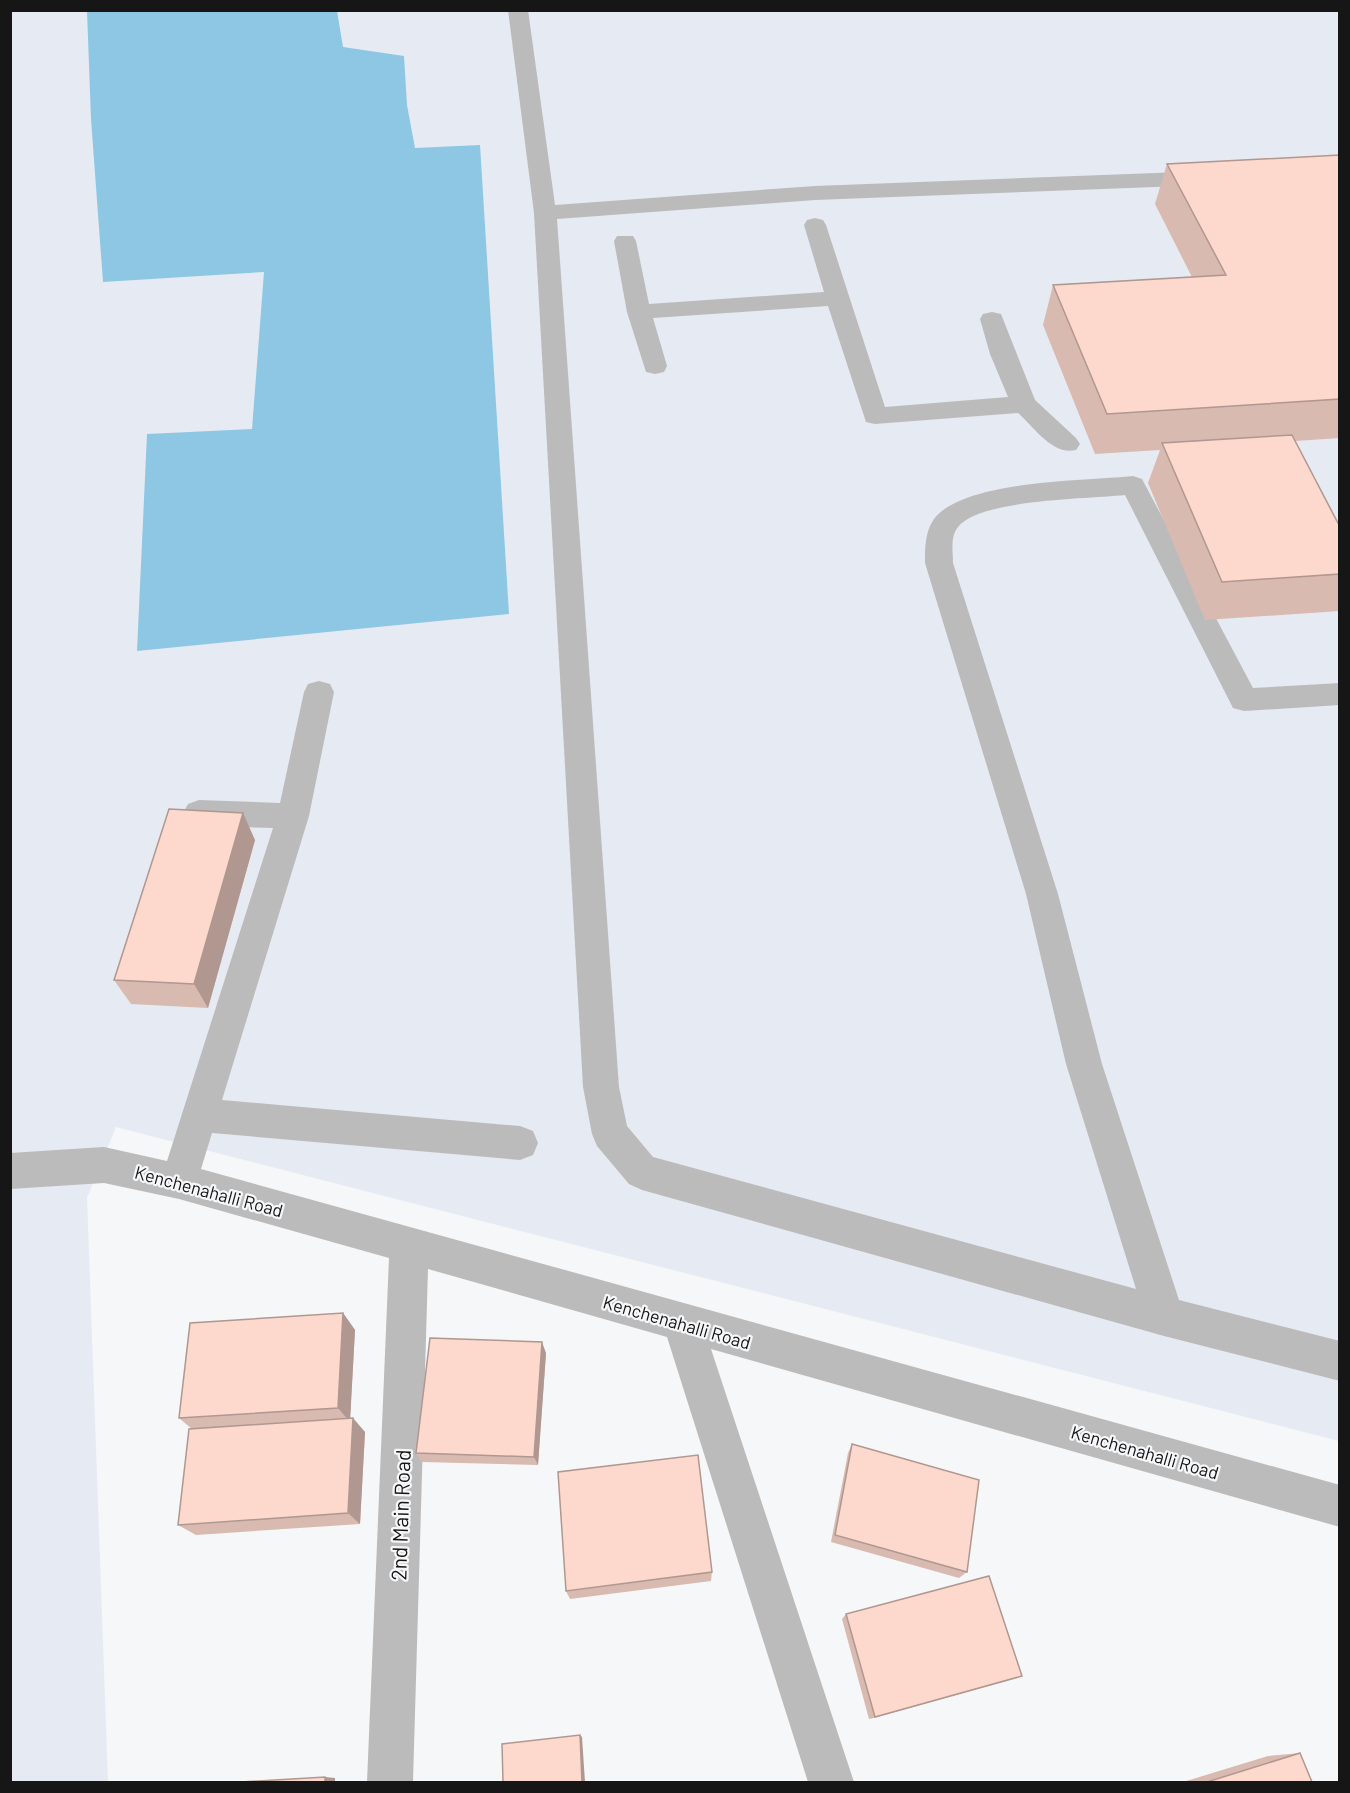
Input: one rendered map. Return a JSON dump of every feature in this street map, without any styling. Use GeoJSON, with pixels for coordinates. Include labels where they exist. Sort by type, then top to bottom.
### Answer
{"type":"FeatureCollection","features":[{"type":"Feature","properties":{"kind":"street"},"geometry":{"type":"LineString","coordinates":[[518,10],[545,213],[601,1087],[610,1134],[642,1172],[1164,1316],[1340,1361]]}},
{"type":"Feature","properties":{"kind":"street"},"geometry":{"type":"LineString","coordinates":[[545,213],[815,192],[1232,177]]}},
{"type":"Feature","properties":{"kind":"street"},"geometry":{"type":"LineString","coordinates":[[815,225],[875,416],[1024,404]]}},
{"type":"Feature","properties":{"kind":"street"},"geometry":{"type":"LineString","coordinates":[[625,241],[639,312],[655,366]]}},
{"type":"Feature","properties":{"kind":"street"},"geometry":{"type":"LineString","coordinates":[[639,312],[838,298]]}},
{"type":"Feature","properties":{"kind":"street"},"geometry":{"type":"LineString","coordinates":[[992,320],[1002,354],[1024,404],[1067,444]]}},
{"type":"Feature","properties":{"kind":"street"},"geometry":{"type":"LineString","coordinates":[[1164,1316],[1084,1064],[1042,894],[939,563],[938,540],[942,530],[959,511],[987,499],[1133,485],[1244,700],[1340,694]]}},
{"type":"Feature","properties":{"kind":"street"},"geometry":{"type":"LineString","coordinates":[[179,1181],[293,816],[319,692]]}},
{"type":"Feature","properties":{"kind":"street"},"geometry":{"type":"LineString","coordinates":[[177,812],[293,816]]}},
{"type":"Feature","properties":{"kind":"street"},"geometry":{"type":"LineString","coordinates":[[199,1114],[520,1143]]}},
{"type":"Feature","properties":{"kind":"street","name":"Kenchenahalli Road"},"geometry":{"type":"LineString","coordinates":[[10,1171],[104,1165],[179,1181],[683,1324],[1340,1506]]}},
{"type":"Feature","properties":{"kind":"street","name":"2nd Main Road"},"geometry":{"type":"LineString","coordinates":[[390,1782],[409,1247]]}},
{"type":"Feature","properties":{"kind":"street"},"geometry":{"type":"LineString","coordinates":[[683,1324],[831,1782]]}},
{"type":"Feature","properties":{"kind":"shaded area"},"geometry":{"type":"Polygon","coordinates":[[[11,11],[1339,11],[1339,1441],[116,1127],[87,1198],[108,1782],[11,1782],[11,11]]]}},
{"type":"Feature","properties":{"kind":"water"},"geometry":{"type":"Polygon","coordinates":[[[87,11],[337,11],[343,47],[404,56],[407,105],[415,148],[480,145],[509,614],[137,651],[147,434],[252,429],[264,272],[103,282],[91,119],[87,11]]]}},
{"type":"Feature","properties":{"kind":"building"},"geometry":{"type":"Polygon","coordinates":[[[1340,155],[1340,399],[1107,414],[1053,285],[1226,275],[1167,164],[1340,155]]]}},
{"type":"Feature","properties":{"kind":"building"},"geometry":{"type":"Polygon","coordinates":[[[1292,435],[1340,527],[1340,574],[1222,582],[1162,443],[1292,435]]]}},
{"type":"Feature","properties":{"kind":"building"},"geometry":{"type":"Polygon","coordinates":[[[169,809],[243,813],[194,984],[114,980],[169,809]]]}},
{"type":"Feature","properties":{"kind":"building"},"geometry":{"type":"Polygon","coordinates":[[[343,1313],[338,1408],[179,1418],[190,1323],[343,1313]]]}},
{"type":"Feature","properties":{"kind":"building"},"geometry":{"type":"Polygon","coordinates":[[[430,1338],[542,1342],[534,1457],[416,1453],[430,1338]]]}},
{"type":"Feature","properties":{"kind":"building"},"geometry":{"type":"Polygon","coordinates":[[[353,1418],[348,1513],[178,1525],[189,1429],[353,1418]]]}},
{"type":"Feature","properties":{"kind":"building"},"geometry":{"type":"Polygon","coordinates":[[[852,1444],[979,1480],[967,1572],[835,1535],[852,1444]]]}},
{"type":"Feature","properties":{"kind":"building"},"geometry":{"type":"Polygon","coordinates":[[[698,1455],[712,1572],[566,1591],[558,1472],[698,1455]]]}},
{"type":"Feature","properties":{"kind":"building"},"geometry":{"type":"Polygon","coordinates":[[[989,1576],[1022,1676],[875,1717],[846,1614],[989,1576]]]}},
{"type":"Feature","properties":{"kind":"building"},"geometry":{"type":"Polygon","coordinates":[[[580,1735],[582,1782],[503,1782],[502,1744],[580,1735]]]}},
{"type":"Feature","properties":{"kind":"building"},"geometry":{"type":"Polygon","coordinates":[[[1300,1753],[1312,1782],[1207,1782],[1300,1753]]]}},
{"type":"Feature","properties":{"kind":"building"},"geometry":{"type":"Polygon","coordinates":[[[325,1777],[325,1782],[241,1782],[325,1777]]]}}]}
